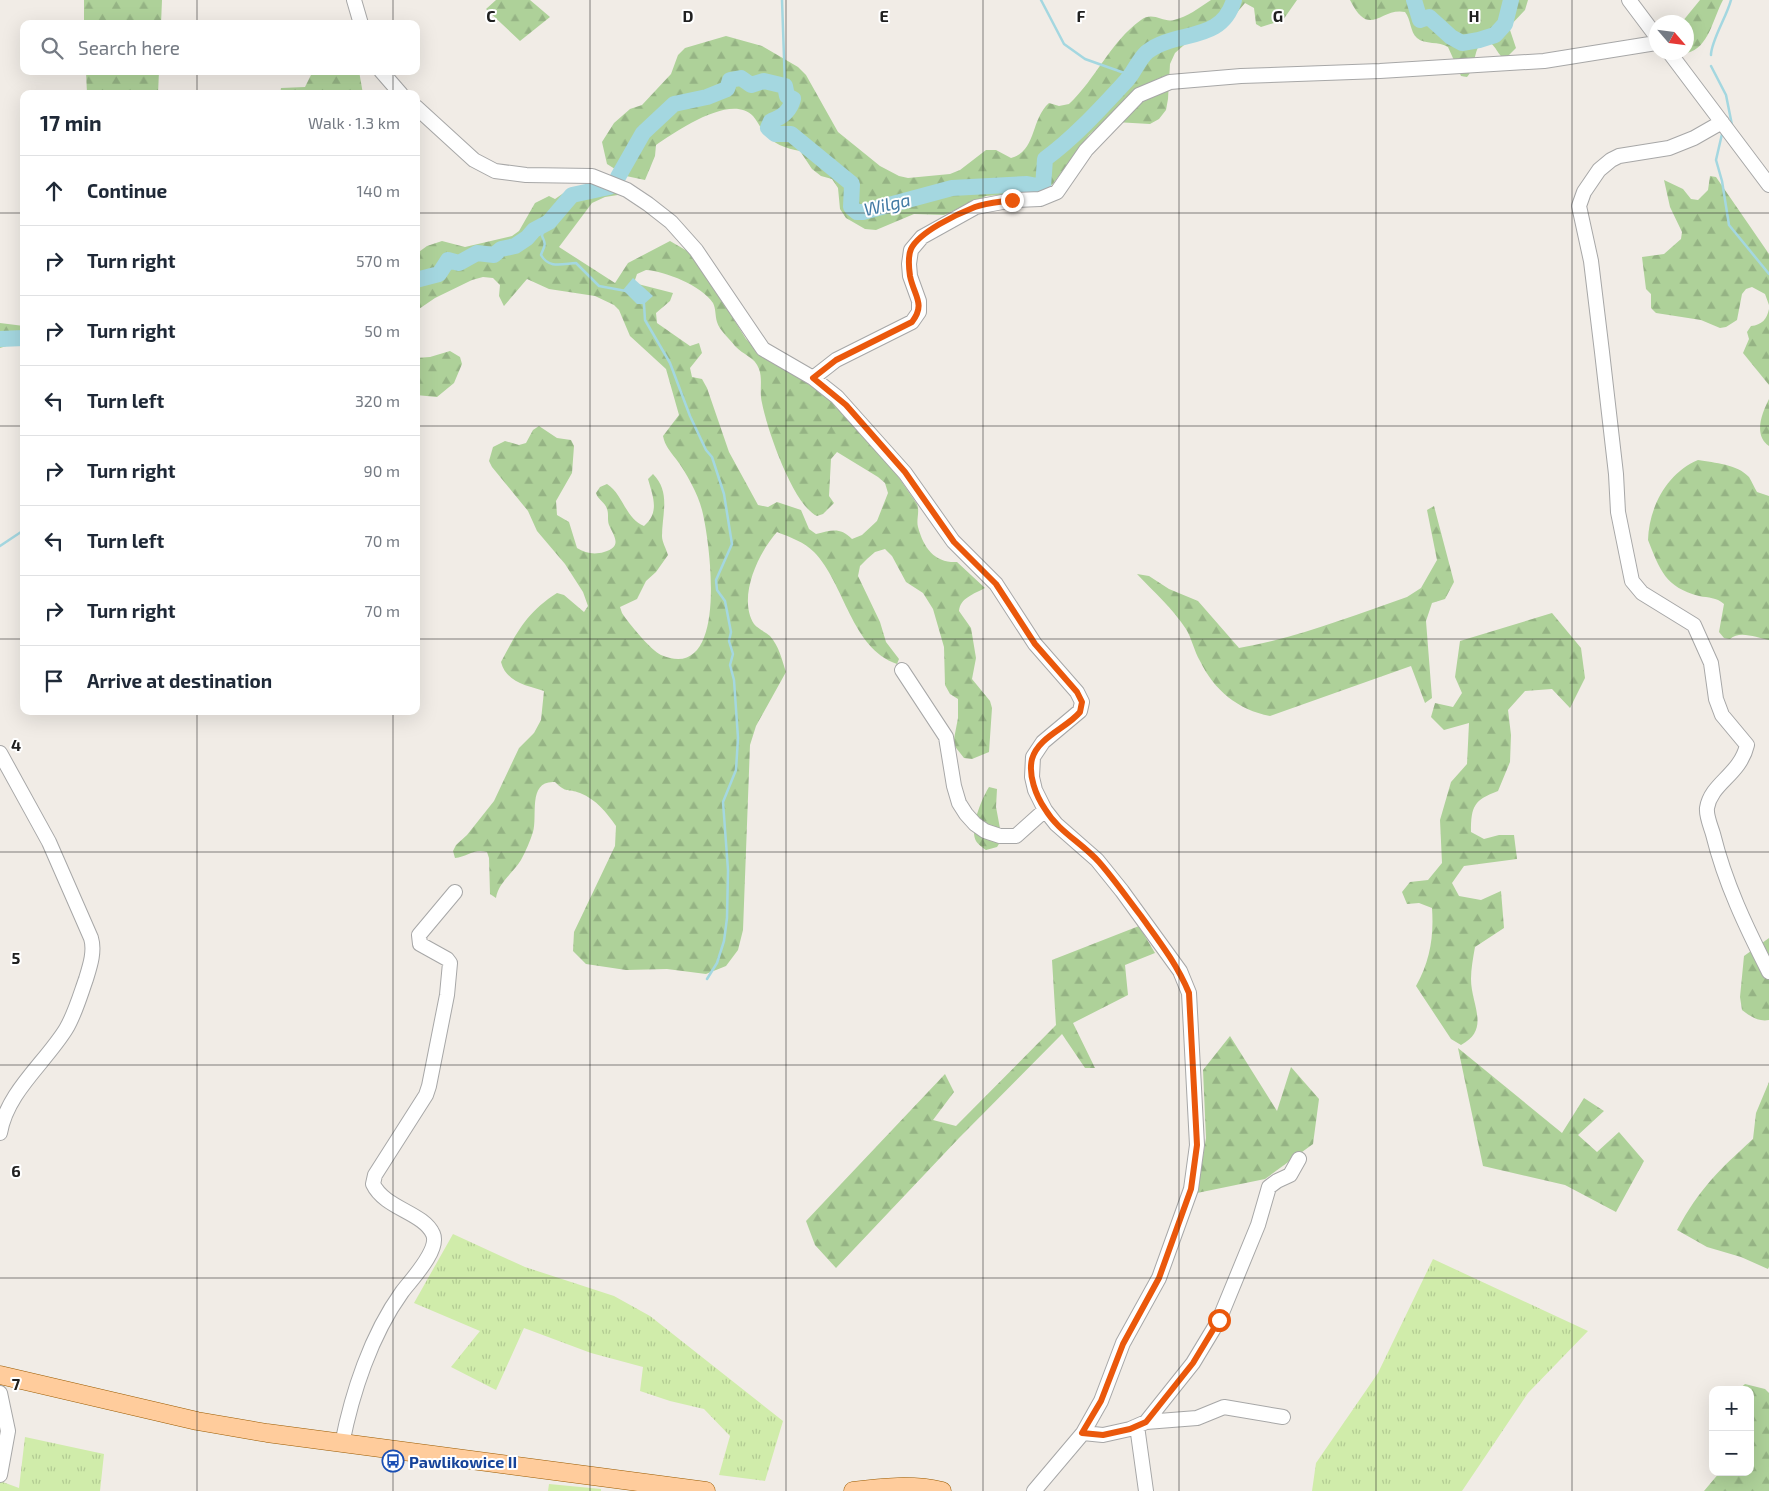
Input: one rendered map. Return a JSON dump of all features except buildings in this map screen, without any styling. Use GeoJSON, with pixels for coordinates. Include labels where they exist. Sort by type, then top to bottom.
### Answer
{"type":"FeatureCollection","features":[{"type":"Feature","properties":{"kind":"main road"},"geometry":{"type":"LineString","coordinates":[[0,1375],[197,1421],[342,1444],[706,1491]]}},
{"type":"Feature","properties":{"kind":"main road"},"geometry":{"type":"LineString","coordinates":[[853,1491],[902,1486],[924,1487],[942,1491]]}},
{"type":"Feature","properties":{"kind":"street"},"geometry":{"type":"LineString","coordinates":[[354,0],[360,20]]}},
{"type":"Feature","properties":{"kind":"street"},"geometry":{"type":"LineString","coordinates":[[1628,0],[1649,27]]}},
{"type":"Feature","properties":{"kind":"street"},"geometry":{"type":"LineString","coordinates":[[813,378],[836,360],[912,322],[920,312],[919,301],[910,276],[909,264],[911,250],[922,237],[976,207],[1012,200],[1040,199],[1057,192],[1086,150],[1140,95],[1170,82],[1241,76],[1380,71],[1544,61],[1606,53],[1649,44]]}},
{"type":"Feature","properties":{"kind":"street"},"geometry":{"type":"LineString","coordinates":[[1675,60],[1769,185]]}},
{"type":"Feature","properties":{"kind":"street"},"geometry":{"type":"LineString","coordinates":[[384,75],[398,90]]}},
{"type":"Feature","properties":{"kind":"street"},"geometry":{"type":"LineString","coordinates":[[420,111],[474,160],[495,170],[526,175],[592,176],[627,190],[660,212],[696,250],[763,349],[813,378],[846,405],[905,472],[954,542],[996,584],[1035,644],[1077,692],[1082,702],[1080,712],[1043,742],[1032,757],[1032,777],[1045,810],[1065,833],[1106,870],[1180,971],[1189,993],[1195,1064],[1197,1145],[1191,1189],[1159,1278],[1123,1344],[1101,1401],[1082,1433],[1034,1491]]}},
{"type":"Feature","properties":{"kind":"street"},"geometry":{"type":"LineString","coordinates":[[1722,122],[1694,138],[1669,148],[1619,156],[1611,160],[1584,192],[1580,206],[1591,261],[1616,474],[1618,512],[1628,566],[1632,581],[1642,593],[1694,625],[1711,663],[1716,699],[1722,715],[1747,745],[1739,766],[1713,792],[1706,809],[1719,859],[1736,906],[1769,972]]}},
{"type":"Feature","properties":{"kind":"street"},"geometry":{"type":"LineString","coordinates":[[902,670],[946,737],[959,803],[975,824],[1000,836],[1016,836],[1045,810]]}},
{"type":"Feature","properties":{"kind":"street"},"geometry":{"type":"LineString","coordinates":[[0,753],[62,869],[91,938],[92,949],[88,973],[66,1029],[10,1105],[0,1132]]}},
{"type":"Feature","properties":{"kind":"street"},"geometry":{"type":"LineString","coordinates":[[342,1444],[352,1403],[379,1332],[400,1294],[430,1254],[434,1244],[434,1237],[425,1224],[384,1199],[373,1184],[375,1175],[426,1095],[434,1071],[450,963],[447,959],[420,944],[418,940],[419,934],[455,892]]}},
{"type":"Feature","properties":{"kind":"street"},"geometry":{"type":"LineString","coordinates":[[1146,1491],[1141,1424],[1193,1363],[1209,1338],[1219,1320],[1258,1225],[1269,1187],[1277,1180],[1290,1175],[1299,1159]]}},
{"type":"Feature","properties":{"kind":"street"},"geometry":{"type":"LineString","coordinates":[[0,1393],[8,1431],[0,1475]]}},
{"type":"Feature","properties":{"kind":"street"},"geometry":{"type":"LineString","coordinates":[[1082,1433],[1103,1435],[1141,1424],[1197,1418],[1224,1407],[1283,1417]]}},
{"type":"Feature","properties":{"kind":"green space"},"geometry":{"type":"Polygon","coordinates":[[[84,0],[162,0],[161,20],[84,20],[84,0]]]}},
{"type":"Feature","properties":{"kind":"green space"},"geometry":{"type":"Polygon","coordinates":[[[496,0],[530,0],[550,17],[520,41],[486,9],[496,0]]]}},
{"type":"Feature","properties":{"kind":"green space"},"geometry":{"type":"Polygon","coordinates":[[[1211,0],[1297,0],[1283,20],[1261,27],[1256,24],[1254,8],[1245,3],[1223,29],[1203,39],[1192,38],[1175,53],[1170,64],[1166,110],[1159,119],[1150,124],[1115,122],[1098,127],[1089,135],[1052,185],[1037,192],[986,196],[944,215],[914,214],[876,230],[865,229],[846,218],[840,209],[838,188],[832,179],[821,176],[812,169],[800,151],[785,147],[766,136],[753,116],[743,110],[732,109],[718,111],[704,117],[677,131],[656,145],[655,156],[645,180],[626,176],[607,164],[602,142],[614,123],[630,109],[642,105],[671,74],[678,55],[685,48],[726,36],[762,46],[798,67],[806,75],[838,132],[880,166],[899,176],[908,178],[950,174],[960,170],[986,150],[996,150],[1011,158],[1025,149],[1043,110],[1049,103],[1059,106],[1069,104],[1079,94],[1120,39],[1141,20],[1150,17],[1166,20],[1179,19],[1211,0]]]}},
{"type":"Feature","properties":{"kind":"green space"},"geometry":{"type":"Polygon","coordinates":[[[1350,0],[1528,0],[1525,10],[1509,27],[1516,48],[1508,56],[1502,57],[1492,44],[1483,41],[1477,49],[1472,68],[1467,77],[1461,76],[1448,47],[1424,42],[1417,38],[1405,12],[1396,12],[1370,20],[1357,12],[1350,0]]]}},
{"type":"Feature","properties":{"kind":"green space"},"geometry":{"type":"Polygon","coordinates":[[[1700,0],[1723,0],[1710,31],[1694,50],[1694,15],[1688,15],[1700,0]]]}},
{"type":"Feature","properties":{"kind":"green space"},"geometry":{"type":"Polygon","coordinates":[[[86,75],[159,75],[158,90],[87,90],[86,75]]]}},
{"type":"Feature","properties":{"kind":"green space"},"geometry":{"type":"Polygon","coordinates":[[[311,75],[360,75],[362,90],[281,90],[281,88],[305,87],[311,75]]]}},
{"type":"Feature","properties":{"kind":"green space"},"geometry":{"type":"Polygon","coordinates":[[[1710,176],[1716,177],[1769,254],[1769,305],[1765,294],[1752,287],[1746,289],[1742,294],[1737,320],[1726,327],[1720,328],[1701,320],[1656,313],[1651,308],[1651,294],[1646,289],[1642,257],[1664,254],[1681,239],[1682,232],[1670,207],[1664,180],[1683,189],[1691,199],[1698,200],[1708,190],[1710,176]]]}},
{"type":"Feature","properties":{"kind":"green space"},"geometry":{"type":"Polygon","coordinates":[[[583,185],[606,187],[624,194],[605,197],[592,203],[559,247],[615,283],[628,263],[670,241],[694,255],[746,339],[760,352],[826,396],[875,443],[917,504],[918,527],[927,548],[942,560],[957,562],[985,588],[972,594],[965,600],[959,611],[971,628],[976,658],[972,679],[990,701],[992,708],[989,752],[972,759],[964,758],[953,744],[958,718],[958,699],[950,694],[945,685],[944,647],[933,609],[923,593],[906,582],[892,556],[885,549],[875,552],[860,566],[858,576],[880,622],[886,642],[899,659],[897,664],[881,656],[869,644],[850,614],[825,565],[810,548],[777,532],[770,541],[763,551],[752,575],[749,588],[749,613],[754,624],[776,644],[786,672],[756,726],[750,745],[743,930],[738,950],[726,966],[706,974],[667,969],[626,970],[586,964],[573,951],[574,932],[615,846],[616,826],[601,807],[586,796],[565,789],[555,782],[546,783],[540,787],[535,800],[533,832],[521,860],[503,883],[496,898],[490,894],[489,858],[487,852],[478,851],[455,858],[453,851],[494,801],[519,748],[534,733],[541,720],[544,691],[518,682],[507,674],[501,662],[507,651],[530,615],[557,593],[564,595],[584,612],[588,606],[583,592],[565,564],[537,531],[528,511],[492,467],[489,461],[493,447],[505,441],[519,445],[526,443],[533,430],[539,426],[557,438],[571,440],[574,446],[572,473],[556,501],[557,515],[569,522],[577,548],[590,553],[610,550],[614,547],[616,541],[608,523],[607,509],[596,493],[600,487],[607,484],[612,488],[632,517],[644,526],[649,521],[654,510],[648,479],[653,474],[659,481],[664,496],[662,536],[668,555],[656,572],[646,581],[637,599],[620,607],[622,613],[640,636],[661,655],[683,659],[698,649],[706,630],[710,605],[711,577],[709,550],[702,510],[691,483],[665,443],[663,436],[679,415],[666,369],[630,336],[619,310],[614,305],[595,296],[549,289],[527,279],[504,306],[499,296],[500,285],[493,278],[483,277],[472,280],[435,298],[420,308],[420,251],[427,246],[442,241],[465,247],[512,236],[519,231],[535,203],[549,196],[555,199],[568,190],[583,185]],[[646,270],[637,274],[634,283],[673,293],[670,301],[656,313],[657,323],[690,346],[699,343],[702,353],[690,368],[692,377],[702,379],[707,388],[729,452],[758,505],[768,507],[777,502],[801,510],[809,529],[816,534],[836,530],[848,535],[852,539],[862,535],[877,521],[888,493],[885,483],[837,452],[831,459],[829,496],[834,503],[823,514],[817,516],[808,509],[790,482],[775,447],[762,403],[761,377],[757,365],[735,346],[720,328],[714,305],[708,297],[692,285],[663,273],[646,270]]]}},
{"type":"Feature","properties":{"kind":"green space"},"geometry":{"type":"Polygon","coordinates":[[[1769,309],[1769,385],[1743,353],[1749,339],[1747,332],[1751,326],[1763,321],[1769,309]]]}},
{"type":"Feature","properties":{"kind":"green space"},"geometry":{"type":"Polygon","coordinates":[[[0,323],[20,326],[20,344],[0,348],[0,323]]]}},
{"type":"Feature","properties":{"kind":"green space"},"geometry":{"type":"Polygon","coordinates":[[[450,351],[460,357],[462,364],[454,383],[437,397],[420,395],[420,358],[450,351]]]}},
{"type":"Feature","properties":{"kind":"green space"},"geometry":{"type":"Polygon","coordinates":[[[1769,399],[1769,446],[1761,436],[1760,424],[1769,399]]]}},
{"type":"Feature","properties":{"kind":"green space"},"geometry":{"type":"Polygon","coordinates":[[[1698,460],[1738,469],[1749,477],[1757,492],[1769,496],[1769,640],[1744,635],[1734,636],[1730,639],[1724,638],[1719,632],[1724,604],[1715,599],[1699,596],[1678,588],[1660,569],[1648,540],[1652,515],[1662,492],[1677,473],[1698,460]]]}},
{"type":"Feature","properties":{"kind":"green space"},"geometry":{"type":"Polygon","coordinates":[[[1434,506],[1454,582],[1445,599],[1432,603],[1426,621],[1432,698],[1425,703],[1411,666],[1270,716],[1248,709],[1228,697],[1212,681],[1181,622],[1137,574],[1149,576],[1169,589],[1198,601],[1239,648],[1261,644],[1345,619],[1407,597],[1421,588],[1437,560],[1427,510],[1434,506]]]}},
{"type":"Feature","properties":{"kind":"green space"},"geometry":{"type":"Polygon","coordinates":[[[1552,613],[1581,648],[1585,678],[1570,708],[1552,689],[1525,691],[1508,710],[1511,735],[1510,762],[1498,791],[1479,801],[1473,810],[1471,832],[1484,839],[1499,835],[1514,835],[1517,859],[1464,866],[1452,883],[1459,896],[1481,900],[1501,891],[1504,928],[1475,947],[1471,979],[1477,1024],[1475,1032],[1470,1039],[1461,1045],[1451,1039],[1416,986],[1428,958],[1432,929],[1432,908],[1419,903],[1407,904],[1402,892],[1410,882],[1428,880],[1442,863],[1440,820],[1451,782],[1467,764],[1469,723],[1444,730],[1431,717],[1435,703],[1453,707],[1462,693],[1455,677],[1460,641],[1552,613]]]}},
{"type":"Feature","properties":{"kind":"green space"},"geometry":{"type":"Polygon","coordinates":[[[989,787],[997,789],[996,807],[1002,839],[997,847],[986,850],[976,841],[974,829],[980,806],[989,787]]]}},
{"type":"Feature","properties":{"kind":"green space"},"geometry":{"type":"Polygon","coordinates":[[[1139,926],[1155,953],[1125,965],[1128,995],[1073,1023],[1095,1068],[1085,1068],[1062,1034],[959,1138],[836,1268],[815,1245],[806,1221],[945,1074],[954,1092],[933,1120],[956,1126],[1056,1025],[1052,960],[1139,926]]]}},
{"type":"Feature","properties":{"kind":"green space"},"geometry":{"type":"Polygon","coordinates":[[[1769,938],[1769,1020],[1761,1020],[1742,1010],[1740,997],[1744,956],[1769,938]]]}},
{"type":"Feature","properties":{"kind":"green space"},"geometry":{"type":"Polygon","coordinates":[[[1230,1036],[1277,1111],[1291,1067],[1319,1099],[1313,1144],[1265,1179],[1197,1193],[1206,1138],[1203,1070],[1230,1036]]]}},
{"type":"Feature","properties":{"kind":"green space"},"geometry":{"type":"Polygon","coordinates":[[[1458,1048],[1562,1133],[1584,1098],[1604,1111],[1578,1135],[1597,1152],[1619,1132],[1644,1161],[1616,1212],[1565,1185],[1483,1166],[1458,1048]]]}},
{"type":"Feature","properties":{"kind":"green space"},"geometry":{"type":"Polygon","coordinates":[[[1769,1082],[1768,1269],[1741,1257],[1707,1247],[1677,1230],[1685,1215],[1710,1181],[1753,1139],[1756,1113],[1769,1082]]]}},
{"type":"Feature","properties":{"kind":"green space"},"geometry":{"type":"Polygon","coordinates":[[[453,1234],[525,1267],[614,1296],[650,1316],[783,1421],[765,1481],[719,1475],[730,1436],[704,1409],[670,1401],[640,1391],[643,1367],[591,1353],[524,1328],[496,1390],[451,1367],[480,1331],[414,1303],[453,1234]]]}},
{"type":"Feature","properties":{"kind":"green space"},"geometry":{"type":"Polygon","coordinates":[[[1433,1259],[1588,1331],[1528,1393],[1462,1491],[1312,1491],[1316,1463],[1378,1373],[1433,1259]]]}},
{"type":"Feature","properties":{"kind":"green space"},"geometry":{"type":"Polygon","coordinates":[[[1754,1386],[1765,1389],[1769,1393],[1769,1491],[1704,1491],[1717,1476],[1754,1476],[1754,1386]]]}},
{"type":"Feature","properties":{"kind":"green space"},"geometry":{"type":"Polygon","coordinates":[[[25,1437],[104,1454],[100,1491],[0,1491],[0,1481],[19,1488],[25,1437]]]}},
{"type":"Feature","properties":{"kind":"green space"},"geometry":{"type":"Polygon","coordinates":[[[549,1484],[601,1489],[601,1491],[548,1491],[549,1484]]]}},
{"type":"Feature","properties":{"kind":"water"},"geometry":{"type":"Polygon","coordinates":[[[633,278],[653,296],[644,304],[637,304],[623,290],[633,278]]]}},
{"type":"Feature","properties":{"kind":"waterway"},"geometry":{"type":"LineString","coordinates":[[782,0],[785,86]]}},
{"type":"Feature","properties":{"kind":"waterway"},"geometry":{"type":"LineString","coordinates":[[1041,0],[1064,44],[1085,59],[1130,75]]}},
{"type":"Feature","properties":{"kind":"waterway","name":"Wilga"},"geometry":{"type":"LineString","coordinates":[[618,177],[643,133],[674,104],[707,97],[727,89],[730,80],[741,78],[751,85],[764,81],[785,86],[787,96],[793,99],[792,103],[785,113],[771,121],[768,128],[775,134],[791,134],[852,184],[851,207],[857,212],[952,188],[1027,184],[1043,187],[1045,159],[1098,112],[1127,80],[1147,52],[1171,40],[1209,30],[1228,14],[1234,0]]}},
{"type":"Feature","properties":{"kind":"waterway","name":"Wilga"},"geometry":{"type":"LineString","coordinates":[[1414,0],[1420,20],[1429,17],[1451,37],[1462,43],[1495,35],[1505,24],[1511,0]]}},
{"type":"Feature","properties":{"kind":"waterway"},"geometry":{"type":"LineString","coordinates":[[1711,55],[1731,0]]}},
{"type":"Feature","properties":{"kind":"waterway"},"geometry":{"type":"LineString","coordinates":[[1711,66],[1726,95],[1732,125]]}},
{"type":"Feature","properties":{"kind":"waterway"},"geometry":{"type":"LineString","coordinates":[[1722,134],[1716,160],[1722,181],[1729,225],[1769,274]]}},
{"type":"Feature","properties":{"kind":"waterway","name":"Wilga"},"geometry":{"type":"LineString","coordinates":[[420,279],[439,274],[448,260],[459,263],[477,253],[494,255],[501,249],[515,246],[527,238],[534,230],[549,222],[572,195],[609,187]]}},
{"type":"Feature","properties":{"kind":"waterway"},"geometry":{"type":"LineString","coordinates":[[544,225],[542,236],[544,246],[541,255],[544,259],[556,265],[576,263],[599,286],[626,291]]}},
{"type":"Feature","properties":{"kind":"waterway"},"geometry":{"type":"LineString","coordinates":[[642,302],[644,304],[645,320],[670,363],[690,416],[706,450],[712,457],[724,494],[732,544],[716,580],[717,590],[725,601],[731,632],[729,641],[733,654],[730,665],[734,680],[738,738],[736,770],[723,802],[728,870],[727,918],[724,941],[717,963],[707,979]]}},
{"type":"Feature","properties":{"kind":"waterway","name":"Wilga"},"geometry":{"type":"LineString","coordinates":[[0,339],[20,338]]}},
{"type":"Feature","properties":{"kind":"waterway"},"geometry":{"type":"LineString","coordinates":[[0,546],[20,533]]}},
{"type":"Feature","properties":{"kind":"place","name":"Pawlikowice II"},"geometry":{"type":"Point","coordinates":[393,1461]}},
{"type":"Feature","properties":{"kind":"route"},"geometry":{"type":"LineString","coordinates":[[1012,200],[976,207],[942,224],[922,237],[911,250],[909,264],[910,276],[919,301],[920,312],[912,322],[836,360],[813,378],[846,405],[905,472],[954,542],[996,584],[1035,644],[1077,692],[1082,702],[1080,712],[1043,742],[1032,757],[1032,777],[1035,790],[1045,810],[1056,824],[1098,860],[1122,891],[1180,971],[1189,993],[1195,1064],[1197,1145],[1191,1189],[1159,1278],[1123,1344],[1101,1401],[1082,1433],[1103,1435],[1130,1429],[1146,1422],[1193,1363],[1219,1320]]}}]}
